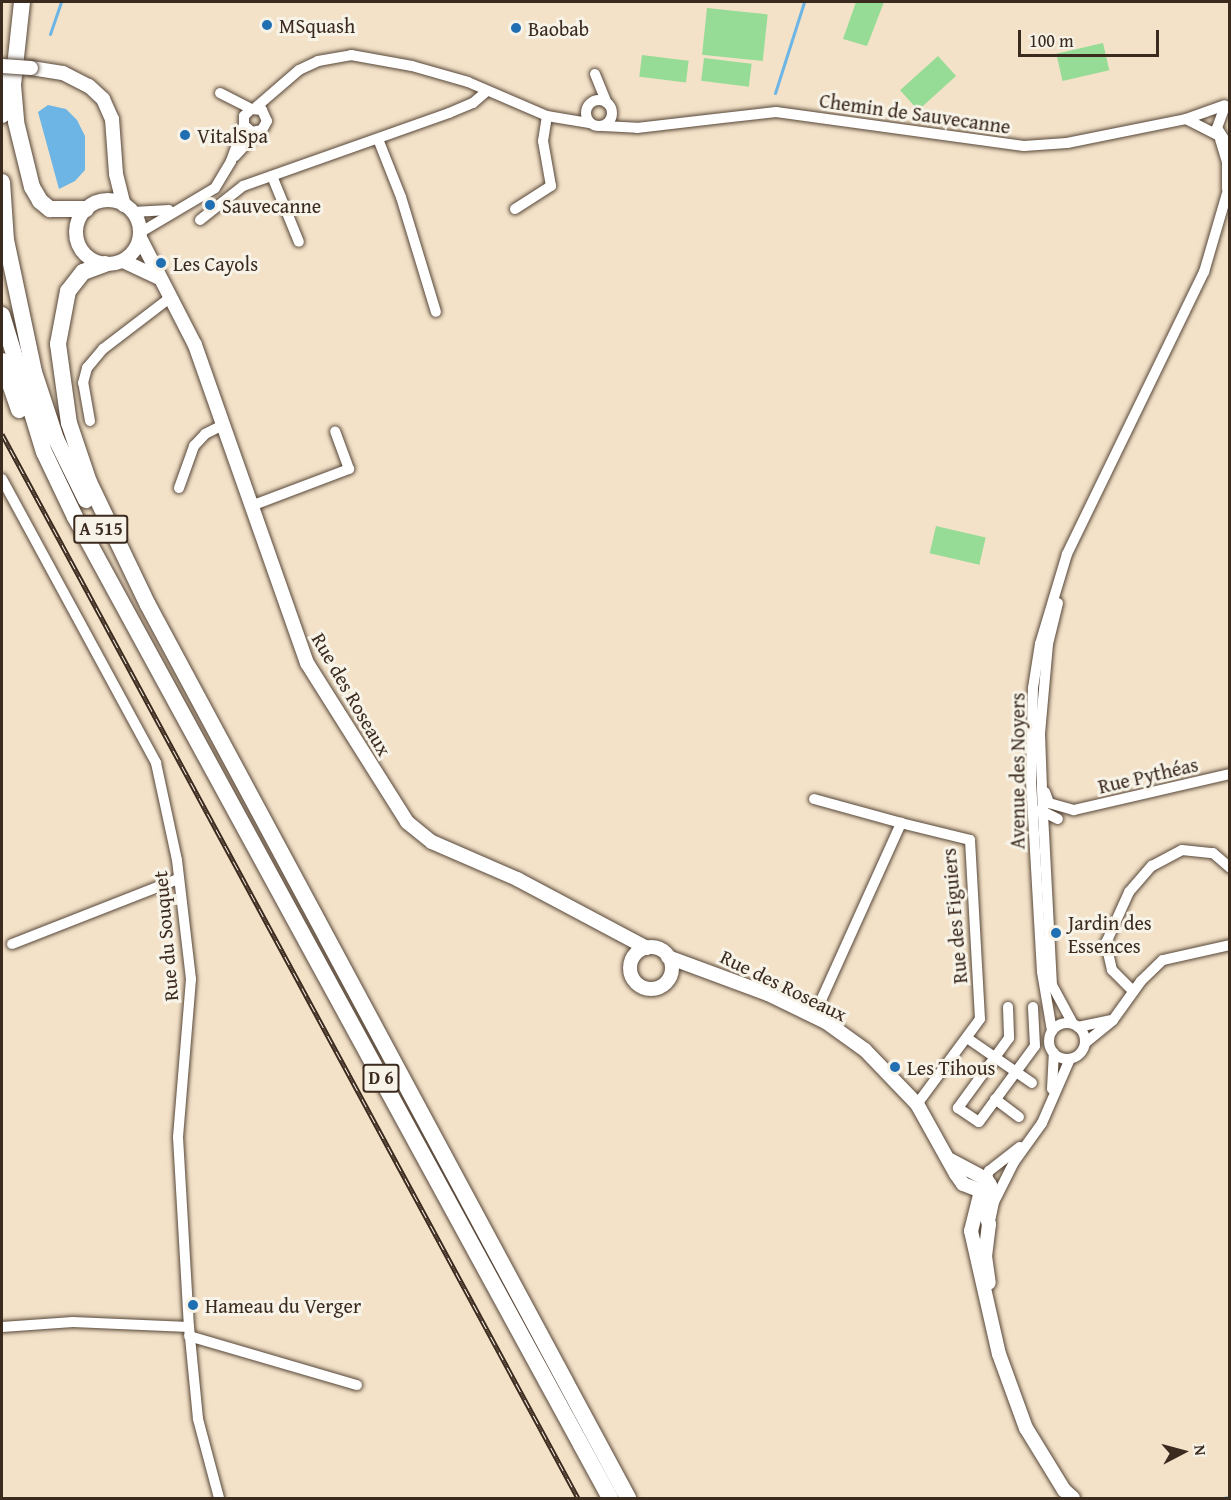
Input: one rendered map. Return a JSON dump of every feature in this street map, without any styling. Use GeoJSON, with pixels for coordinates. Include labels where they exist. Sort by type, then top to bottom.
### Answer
{"type":"FeatureCollection","features":[{"type":"Feature","properties":{"kind":"highway"},"geometry":{"type":"LineString","coordinates":[[2,115],[14,2]]}},
{"type":"Feature","properties":{"kind":"highway"},"geometry":{"type":"LineString","coordinates":[[22,2],[12,85],[16,122],[32,187],[40,201],[50,209],[86,209]]}},
{"type":"Feature","properties":{"kind":"highway","name":"A 515"},"geometry":{"type":"LineString","coordinates":[[2,182],[18,303],[34,372],[56,439],[166,651],[276,848]]}},
{"type":"Feature","properties":{"kind":"highway"},"geometry":{"type":"LineString","coordinates":[[105,264],[83,272],[68,291],[58,344],[69,423],[89,483],[148,606],[276,848]]}},
{"type":"Feature","properties":{"kind":"highway","name":"A 515"},"geometry":{"type":"LineString","coordinates":[[2,315],[44,452],[152,658]]}},
{"type":"Feature","properties":{"kind":"highway"},"geometry":{"type":"LineString","coordinates":[[2,361],[40,464],[73,530],[109,598],[152,658]]}},
{"type":"Feature","properties":{"kind":"highway","name":"D 6"},"geometry":{"type":"LineString","coordinates":[[152,658],[610,1498]]}},
{"type":"Feature","properties":{"kind":"highway","name":"D 6"},"geometry":{"type":"LineString","coordinates":[[276,848],[628,1498]]}},
{"type":"Feature","properties":{"kind":"main road"},"geometry":{"type":"LineString","coordinates":[[2,66],[63,73],[89,86],[103,99],[112,119],[116,174],[140,235],[123,261]]}},
{"type":"Feature","properties":{"kind":"main road"},"geometry":{"type":"LineString","coordinates":[[105,201],[116,174]]}},
{"type":"Feature","properties":{"kind":"main road"},"geometry":{"type":"LineString","coordinates":[[129,208],[105,201],[86,209],[77,227],[80,248],[95,262],[105,264],[123,261],[160,278]]}},
{"type":"Feature","properties":{"kind":"main road","name":"Rue des Roseaux"},"geometry":{"type":"LineString","coordinates":[[140,235],[195,345],[307,663],[407,822],[432,842],[517,879],[630,937],[642,951]]}},
{"type":"Feature","properties":{"kind":"main road","name":"Rue des Roseaux"},"geometry":{"type":"LineString","coordinates":[[659,949],[670,963],[660,987],[640,986],[631,967],[642,951],[659,949]]}},
{"type":"Feature","properties":{"kind":"main road","name":"Rue des Roseaux"},"geometry":{"type":"LineString","coordinates":[[670,963],[687,963],[814,1016],[866,1050],[917,1104],[963,1184],[986,1187]]}},
{"type":"Feature","properties":{"kind":"main road"},"geometry":{"type":"LineString","coordinates":[[986,1187],[985,1213],[989,1224],[985,1256],[999,1354]]}},
{"type":"Feature","properties":{"kind":"main road"},"geometry":{"type":"LineString","coordinates":[[986,1187],[971,1231],[999,1354],[1026,1428],[1064,1490],[1073,1498]]}},
{"type":"Feature","properties":{"kind":"street"},"geometry":{"type":"LineString","coordinates":[[231,161],[244,123],[253,109],[280,84],[318,61],[351,55],[412,66],[552,116],[589,123],[589,106],[597,87],[595,74],[609,105],[611,118],[603,126]]}},
{"type":"Feature","properties":{"kind":"street"},"geometry":{"type":"LineString","coordinates":[[140,235],[172,210],[210,193],[231,161],[256,132],[266,126],[266,115],[280,84]]}},
{"type":"Feature","properties":{"kind":"street"},"geometry":{"type":"LineString","coordinates":[[200,220],[233,192],[474,103],[487,91]]}},
{"type":"Feature","properties":{"kind":"street"},"geometry":{"type":"LineString","coordinates":[[256,132],[244,123],[220,93],[266,115]]}},
{"type":"Feature","properties":{"kind":"street"},"geometry":{"type":"LineString","coordinates":[[1219,137],[1217,119],[1227,103]]}},
{"type":"Feature","properties":{"kind":"street","name":"Chemin de Sauvecanne"},"geometry":{"type":"LineString","coordinates":[[589,123],[637,128],[776,112],[1024,146],[1067,143],[1186,119],[1227,103]]}},
{"type":"Feature","properties":{"kind":"street"},"geometry":{"type":"LineString","coordinates":[[552,116],[589,106],[609,105],[637,128]]}},
{"type":"Feature","properties":{"kind":"street"},"geometry":{"type":"LineString","coordinates":[[515,209],[551,186],[543,141],[552,116]]}},
{"type":"Feature","properties":{"kind":"street"},"geometry":{"type":"LineString","coordinates":[[1186,119],[1219,137],[1230,148]]}},
{"type":"Feature","properties":{"kind":"street","name":"Avenue des Noyers"},"geometry":{"type":"LineString","coordinates":[[1052,1031],[1042,972],[1032,781],[1033,688],[1040,644],[1067,554],[1181,325],[1204,272],[1228,186],[1227,162],[1219,137]]}},
{"type":"Feature","properties":{"kind":"street"},"geometry":{"type":"LineString","coordinates":[[378,139],[401,197],[436,312]]}},
{"type":"Feature","properties":{"kind":"street"},"geometry":{"type":"LineString","coordinates":[[272,176],[298,242]]}},
{"type":"Feature","properties":{"kind":"street"},"geometry":{"type":"LineString","coordinates":[[129,208],[172,210]]}},
{"type":"Feature","properties":{"kind":"street"},"geometry":{"type":"LineString","coordinates":[[90,421],[83,383],[87,368],[103,349],[171,297]]}},
{"type":"Feature","properties":{"kind":"street"},"geometry":{"type":"LineString","coordinates":[[179,488],[194,446],[205,434],[223,425]]}},
{"type":"Feature","properties":{"kind":"street"},"geometry":{"type":"LineString","coordinates":[[251,506],[350,469],[335,430]]}},
{"type":"Feature","properties":{"kind":"street","name":"Rue du Souquet"},"geometry":{"type":"LineString","coordinates":[[2,479],[156,763],[178,879],[191,979],[178,1137],[189,1331],[198,1419],[219,1498]]}},
{"type":"Feature","properties":{"kind":"street","name":"Avenue des Noyers"},"geometry":{"type":"LineString","coordinates":[[1075,1026],[1057,1001],[1052,985],[1040,734],[1048,644],[1085,518]]}},
{"type":"Feature","properties":{"kind":"street","name":"Rue Pythéas"},"geometry":{"type":"LineString","coordinates":[[1058,819],[1074,810],[1230,774]]}},
{"type":"Feature","properties":{"kind":"street"},"geometry":{"type":"LineString","coordinates":[[1032,781],[1034,801],[1043,814],[1058,819],[1044,838]]}},
{"type":"Feature","properties":{"kind":"street"},"geometry":{"type":"LineString","coordinates":[[1042,786],[1049,803],[1074,810]]}},
{"type":"Feature","properties":{"kind":"street"},"geometry":{"type":"LineString","coordinates":[[814,799],[901,823],[814,1016]]}},
{"type":"Feature","properties":{"kind":"street","name":"Rue des Figuiers"},"geometry":{"type":"LineString","coordinates":[[901,823],[970,840],[980,1019],[917,1104]]}},
{"type":"Feature","properties":{"kind":"street"},"geometry":{"type":"LineString","coordinates":[[1133,991],[1112,970],[1106,943],[1129,892],[1152,866],[1182,850],[1213,853],[1230,868]]}},
{"type":"Feature","properties":{"kind":"street"},"geometry":{"type":"LineString","coordinates":[[12,944],[178,879]]}},
{"type":"Feature","properties":{"kind":"street"},"geometry":{"type":"LineString","coordinates":[[989,1224],[1004,1182],[1032,1137],[1070,1059],[1080,1053],[1085,1043],[1113,1020],[1133,991],[1163,960],[1230,945]]}},
{"type":"Feature","properties":{"kind":"street"},"geometry":{"type":"LineString","coordinates":[[1008,1007],[1009,1038],[958,1108],[979,1122],[1035,1046],[1033,1007]]}},
{"type":"Feature","properties":{"kind":"street"},"geometry":{"type":"LineString","coordinates":[[1052,1099],[1054,1053],[1049,1043],[1052,1031],[1061,1024],[1075,1026],[1113,1020]]}},
{"type":"Feature","properties":{"kind":"street"},"geometry":{"type":"LineString","coordinates":[[1075,1026],[1085,1043]]}},
{"type":"Feature","properties":{"kind":"street"},"geometry":{"type":"LineString","coordinates":[[967,1038],[1032,1083]]}},
{"type":"Feature","properties":{"kind":"street"},"geometry":{"type":"LineString","coordinates":[[1054,1053],[1070,1059]]}},
{"type":"Feature","properties":{"kind":"street"},"geometry":{"type":"LineString","coordinates":[[995,1099],[1019,1117]]}},
{"type":"Feature","properties":{"kind":"street"},"geometry":{"type":"LineString","coordinates":[[1004,1182],[986,1187],[989,1171],[1032,1137]]}},
{"type":"Feature","properties":{"kind":"street"},"geometry":{"type":"LineString","coordinates":[[2,1327],[82,1322],[189,1331],[357,1385]]}},
{"type":"Feature","properties":{"kind":"green space"},"geometry":{"type":"Polygon","coordinates":[[[856,2],[884,2],[867,46],[843,39],[856,2]]]}},
{"type":"Feature","properties":{"kind":"green space"},"geometry":{"type":"Polygon","coordinates":[[[707,8],[768,14],[763,61],[702,55],[707,8]]]}},
{"type":"Feature","properties":{"kind":"green space"},"geometry":{"type":"Polygon","coordinates":[[[1103,43],[1109,70],[1063,81],[1056,54],[1103,43]]]}},
{"type":"Feature","properties":{"kind":"green space"},"geometry":{"type":"Polygon","coordinates":[[[642,55],[689,61],[686,83],[639,77],[642,55]]]}},
{"type":"Feature","properties":{"kind":"green space"},"geometry":{"type":"Polygon","coordinates":[[[938,56],[956,76],[918,110],[900,90],[938,56]]]}},
{"type":"Feature","properties":{"kind":"green space"},"geometry":{"type":"Polygon","coordinates":[[[704,58],[752,64],[749,87],[701,81],[704,58]]]}},
{"type":"Feature","properties":{"kind":"green space"},"geometry":{"type":"Polygon","coordinates":[[[936,526],[986,537],[979,565],[930,553],[936,526]]]}},
{"type":"Feature","properties":{"kind":"water"},"geometry":{"type":"Polygon","coordinates":[[[48,105],[66,109],[77,120],[85,136],[85,170],[75,181],[59,189],[38,112],[48,105]]]}},
{"type":"Feature","properties":{"kind":"waterway"},"geometry":{"type":"LineString","coordinates":[[50,34],[61,2]]}},
{"type":"Feature","properties":{"kind":"waterway"},"geometry":{"type":"LineString","coordinates":[[775,93],[804,2]]}},
{"type":"Feature","properties":{"kind":"waterway"},"geometry":{"type":"LineString","coordinates":[[1223,1498],[1230,1497]]}},
{"type":"Feature","properties":{"kind":"railway"},"geometry":{"type":"LineString","coordinates":[[2,434],[578,1498]]}},
{"type":"Feature","properties":{"kind":"place","name":"MSquash"},"geometry":{"type":"Point","coordinates":[267,25]}},
{"type":"Feature","properties":{"kind":"place","name":"Baobab"},"geometry":{"type":"Point","coordinates":[516,28]}},
{"type":"Feature","properties":{"kind":"place","name":"VitalSpa"},"geometry":{"type":"Point","coordinates":[185,135]}},
{"type":"Feature","properties":{"kind":"place","name":"Sauvecanne"},"geometry":{"type":"Point","coordinates":[210,205]}},
{"type":"Feature","properties":{"kind":"place","name":"Les Cayols"},"geometry":{"type":"Point","coordinates":[161,263]}},
{"type":"Feature","properties":{"kind":"place","name":"Jardin des Essences"},"geometry":{"type":"Point","coordinates":[1056,933]}},
{"type":"Feature","properties":{"kind":"place","name":"Les Tihous"},"geometry":{"type":"Point","coordinates":[895,1067]}},
{"type":"Feature","properties":{"kind":"place","name":"Hameau du Verger"},"geometry":{"type":"Point","coordinates":[193,1305]}}]}
